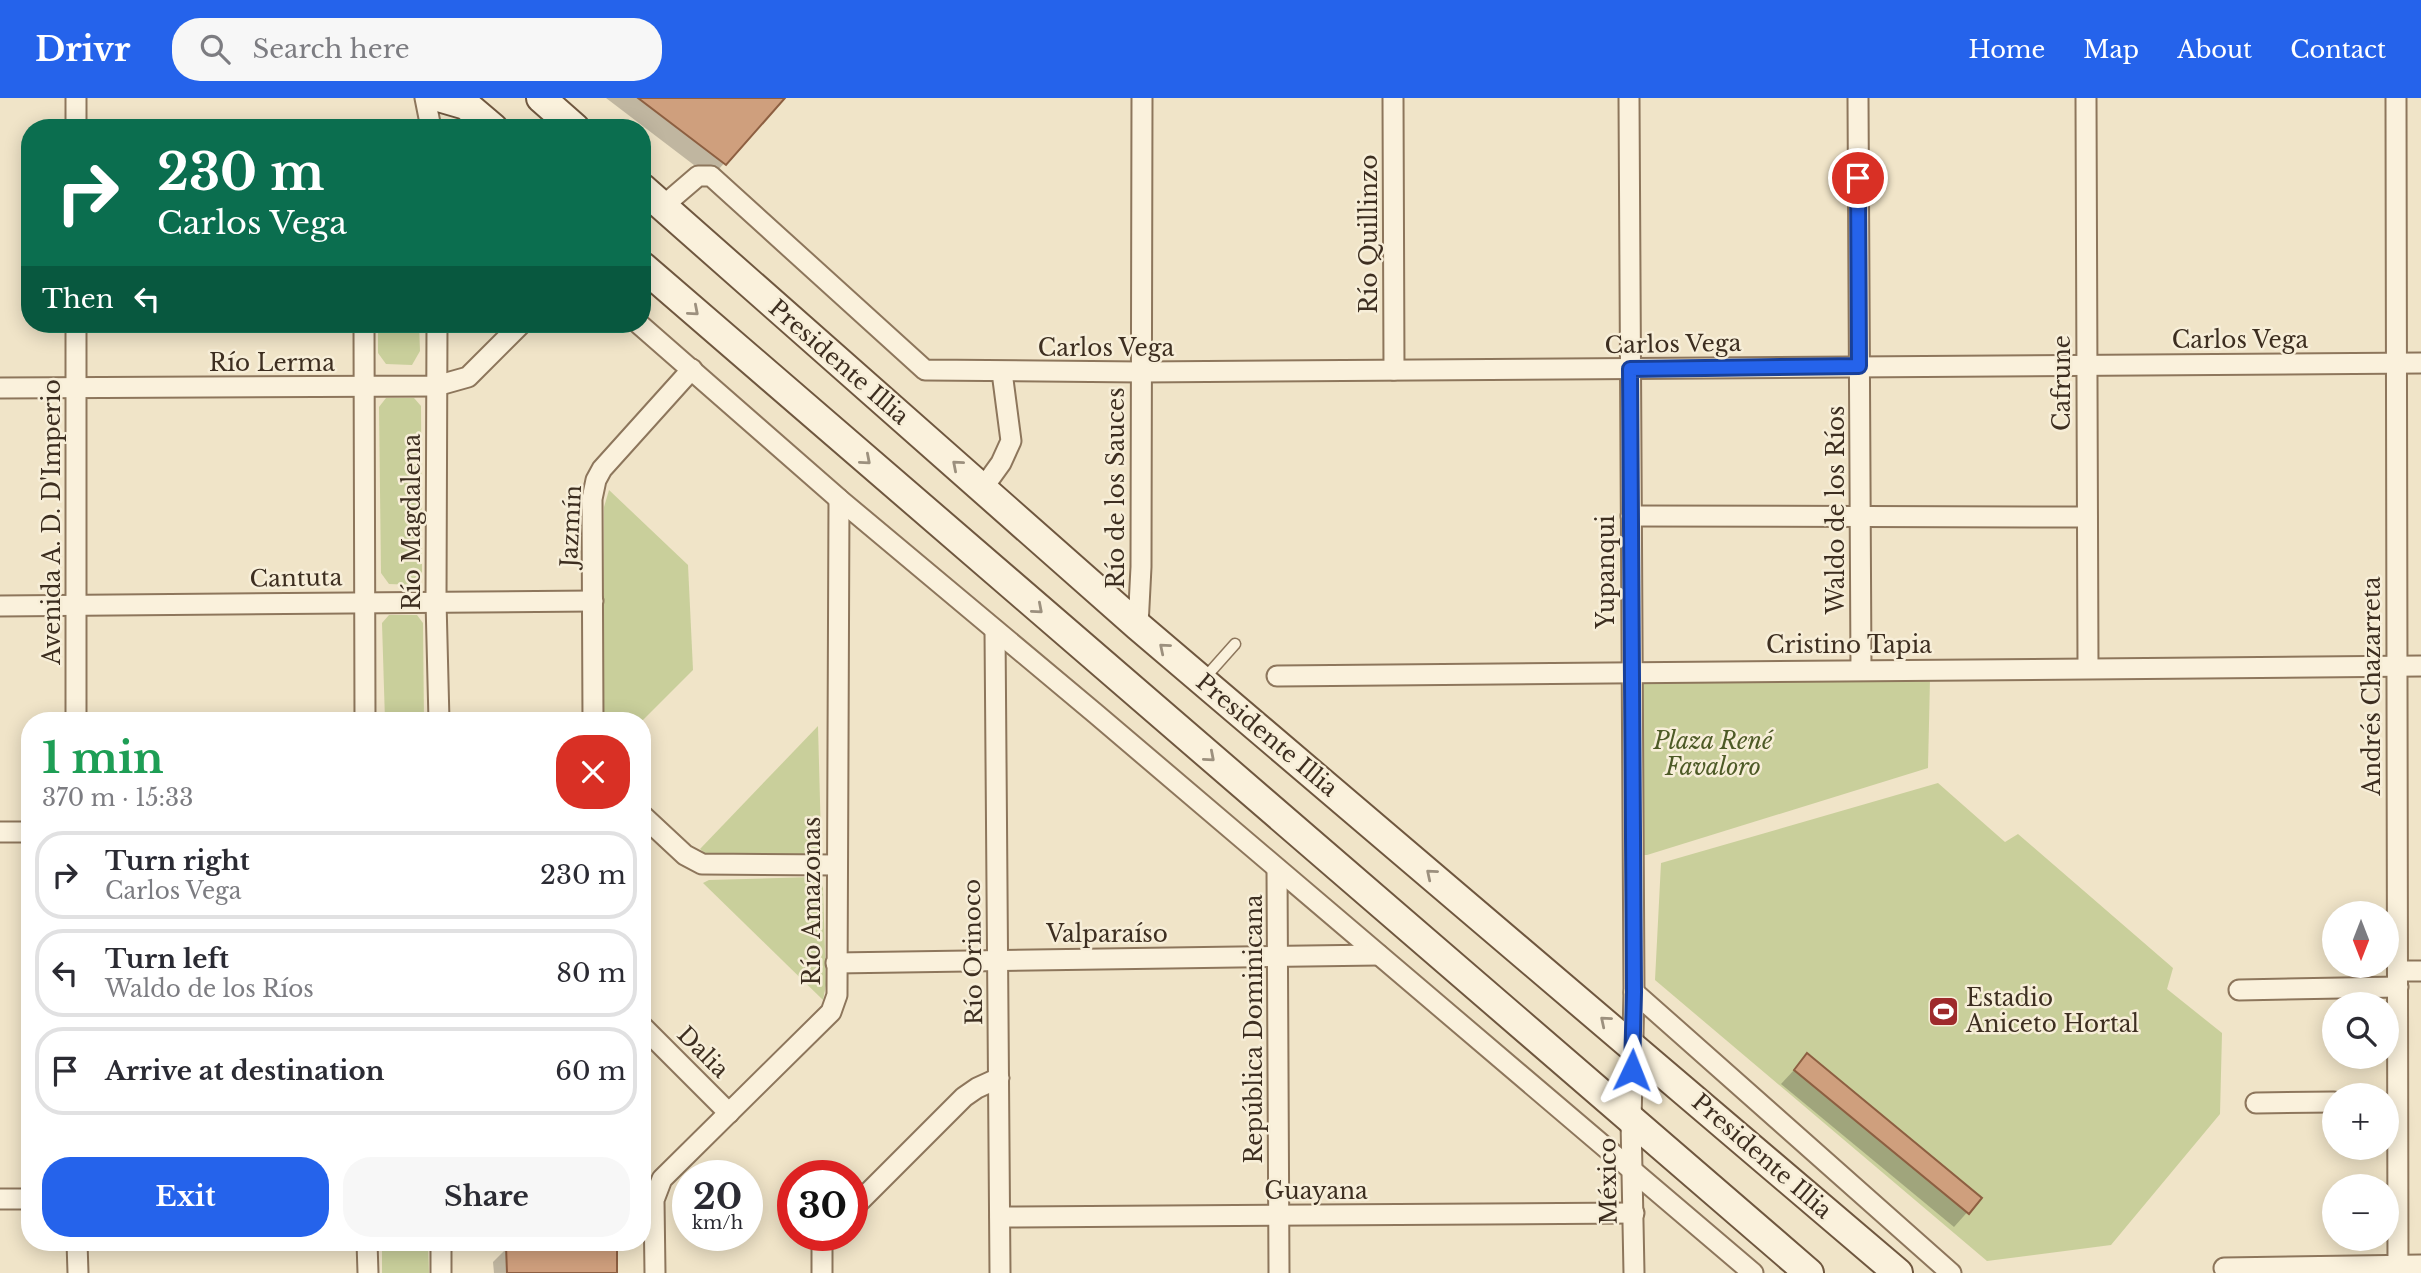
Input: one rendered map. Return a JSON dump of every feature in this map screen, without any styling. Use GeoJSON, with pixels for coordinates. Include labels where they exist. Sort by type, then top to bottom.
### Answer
{"type":"FeatureCollection","features":[{"type":"Feature","properties":{"kind":"main road"},"geometry":{"type":"LineString","coordinates":[[442,98],[466,105],[483,119]]}},
{"type":"Feature","properties":{"kind":"main road"},"geometry":{"type":"LineString","coordinates":[[541,98],[565,119]]}},
{"type":"Feature","properties":{"kind":"main road","name":"Presidente Illia"},"geometry":{"type":"LineString","coordinates":[[651,196],[1138,626],[1898,1273]]}},
{"type":"Feature","properties":{"kind":"main road"},"geometry":{"type":"LineString","coordinates":[[651,274],[1809,1273]]}},
{"type":"Feature","properties":{"kind":"street"},"geometry":{"type":"LineString","coordinates":[[76,98],[76,119]]}},
{"type":"Feature","properties":{"kind":"street"},"geometry":{"type":"LineString","coordinates":[[425,98],[429,119]]}},
{"type":"Feature","properties":{"kind":"street","name":"Río de los Sauces"},"geometry":{"type":"LineString","coordinates":[[1138,626],[1141,568],[1142,98]]}},
{"type":"Feature","properties":{"kind":"street","name":"Río Quillinzo"},"geometry":{"type":"LineString","coordinates":[[1393,98],[1394,370]]}},
{"type":"Feature","properties":{"kind":"street","name":"Yupanqui"},"geometry":{"type":"LineString","coordinates":[[1629,98],[1633,1045]]}},
{"type":"Feature","properties":{"kind":"street","name":"Waldo de los Ríos"},"geometry":{"type":"LineString","coordinates":[[1858,98],[1861,670]]}},
{"type":"Feature","properties":{"kind":"street","name":"Cafrune"},"geometry":{"type":"LineString","coordinates":[[2086,98],[2088,668]]}},
{"type":"Feature","properties":{"kind":"street","name":"Andrés Chazarreta"},"geometry":{"type":"LineString","coordinates":[[2394,1083],[2398,979],[2396,98]]}},
{"type":"Feature","properties":{"kind":"street","name":"Carlos Vega"},"geometry":{"type":"LineString","coordinates":[[663,206],[698,176],[711,176],[925,370],[1141,372],[2421,363]]}},
{"type":"Feature","properties":{"kind":"street","name":"Avenida A. D. D'Imperio"},"geometry":{"type":"LineString","coordinates":[[76,333],[76,712]]}},
{"type":"Feature","properties":{"kind":"street","name":"Río Magdalena"},"geometry":{"type":"LineString","coordinates":[[363,333],[365,712]]}},
{"type":"Feature","properties":{"kind":"street","name":"Río Magdalena"},"geometry":{"type":"LineString","coordinates":[[437,333],[436,601],[439,712]]}},
{"type":"Feature","properties":{"kind":"street","name":"Río Lerma"},"geometry":{"type":"LineString","coordinates":[[0,388],[436,386],[468,377],[512,333]]}},
{"type":"Feature","properties":{"kind":"street"},"geometry":{"type":"LineString","coordinates":[[650,333],[839,499],[1753,1273]]}},
{"type":"Feature","properties":{"kind":"street","name":"Jazmín"},"geometry":{"type":"LineString","coordinates":[[593,712],[592,499],[596,480],[602,469],[692,369]]}},
{"type":"Feature","properties":{"kind":"street"},"geometry":{"type":"LineString","coordinates":[[982,488],[1001,463],[1011,441],[1002,372]]}},
{"type":"Feature","properties":{"kind":"street","name":"Río Amazonas"},"geometry":{"type":"LineString","coordinates":[[651,1196],[662,1179],[831,1012],[836,995],[839,499]]}},
{"type":"Feature","properties":{"kind":"street"},"geometry":{"type":"LineString","coordinates":[[1631,516],[2087,517]]}},
{"type":"Feature","properties":{"kind":"street","name":"Cantuta"},"geometry":{"type":"LineString","coordinates":[[0,606],[593,601]]}},
{"type":"Feature","properties":{"kind":"street","name":"Río Orinoco"},"geometry":{"type":"LineString","coordinates":[[995,630],[1000,1273]]}},
{"type":"Feature","properties":{"kind":"street","name":"Cristino Tapia"},"geometry":{"type":"LineString","coordinates":[[1277,676],[2421,666]]}},
{"type":"Feature","properties":{"kind":"street"},"geometry":{"type":"LineString","coordinates":[[651,823],[685,855],[702,864],[836,865]]}},
{"type":"Feature","properties":{"kind":"street"},"geometry":{"type":"LineString","coordinates":[[0,832],[21,832]]}},
{"type":"Feature","properties":{"kind":"street","name":"República Dominicana"},"geometry":{"type":"LineString","coordinates":[[1277,869],[1279,1273]]}},
{"type":"Feature","properties":{"kind":"street","name":"Valparaíso"},"geometry":{"type":"LineString","coordinates":[[836,962],[1379,955]]}},
{"type":"Feature","properties":{"kind":"street"},"geometry":{"type":"LineString","coordinates":[[2239,990],[2398,979],[2421,971]]}},
{"type":"Feature","properties":{"kind":"street"},"geometry":{"type":"LineString","coordinates":[[1634,992],[1951,1273]]}},
{"type":"Feature","properties":{"kind":"street","name":"Dalia"},"geometry":{"type":"LineString","coordinates":[[651,1035],[729,1113]]}},
{"type":"Feature","properties":{"kind":"street","name":"México"},"geometry":{"type":"LineString","coordinates":[[1633,1045],[1631,1121],[1634,1273]]}},
{"type":"Feature","properties":{"kind":"street"},"geometry":{"type":"LineString","coordinates":[[868,1193],[964,1097],[999,1078]]}},
{"type":"Feature","properties":{"kind":"street"},"geometry":{"type":"LineString","coordinates":[[2256,1103],[2322,1102]]}},
{"type":"Feature","properties":{"kind":"street","name":"Andrés Chazarreta"},"geometry":{"type":"LineString","coordinates":[[2395,1160],[2398,1269]]}},
{"type":"Feature","properties":{"kind":"street"},"geometry":{"type":"LineString","coordinates":[[0,1199],[21,1199]]}},
{"type":"Feature","properties":{"kind":"street","name":"Guayana"},"geometry":{"type":"LineString","coordinates":[[1000,1217],[1634,1213]]}},
{"type":"Feature","properties":{"kind":"street","name":"Río Amazonas"},"geometry":{"type":"LineString","coordinates":[[651,1231],[655,1273]]}},
{"type":"Feature","properties":{"kind":"street"},"geometry":{"type":"LineString","coordinates":[[77,1251],[78,1273]]}},
{"type":"Feature","properties":{"kind":"street"},"geometry":{"type":"LineString","coordinates":[[367,1251],[368,1273]]}},
{"type":"Feature","properties":{"kind":"street"},"geometry":{"type":"LineString","coordinates":[[441,1251],[441,1273]]}},
{"type":"Feature","properties":{"kind":"street"},"geometry":{"type":"LineString","coordinates":[[822,1251],[822,1273]]}},
{"type":"Feature","properties":{"kind":"street"},"geometry":{"type":"LineString","coordinates":[[2224,1268],[2398,1269],[2421,1265]]}},
{"type":"Feature","properties":{"kind":"lane"},"geometry":{"type":"LineString","coordinates":[[1203,680],[1235,644]]}},
{"type":"Feature","properties":{"kind":"green space"},"geometry":{"type":"Polygon","coordinates":[[[378,333],[419,333],[420,351],[412,365],[386,364],[378,353],[378,333]]]}},
{"type":"Feature","properties":{"kind":"green space"},"geometry":{"type":"Polygon","coordinates":[[[386,398],[414,398],[421,406],[422,572],[414,585],[389,584],[381,573],[379,407],[386,398]]]}},
{"type":"Feature","properties":{"kind":"green space"},"geometry":{"type":"Polygon","coordinates":[[[609,490],[688,565],[693,670],[651,712],[603,712],[604,507],[609,490]]]}},
{"type":"Feature","properties":{"kind":"green space"},"geometry":{"type":"Polygon","coordinates":[[[389,615],[417,615],[423,623],[424,712],[385,712],[382,623],[389,615]]]}},
{"type":"Feature","properties":{"kind":"green space","name":"Plaza René Favaloro"},"geometry":{"type":"Polygon","coordinates":[[[1638,678],[1930,679],[1928,768],[1647,855],[1637,855],[1638,678]]]}},
{"type":"Feature","properties":{"kind":"green space"},"geometry":{"type":"Polygon","coordinates":[[[818,726],[821,838],[818,851],[810,856],[712,859],[700,849],[818,726]]]}},
{"type":"Feature","properties":{"kind":"green space","name":"Estadio Aniceto Hortal"},"geometry":{"type":"Polygon","coordinates":[[[1938,783],[2005,842],[2018,834],[2173,968],[2167,989],[2222,1033],[2220,1114],[2111,1245],[1987,1261],[1655,980],[1661,863],[1938,783]]]}},
{"type":"Feature","properties":{"kind":"green space"},"geometry":{"type":"Polygon","coordinates":[[[819,879],[823,887],[826,985],[823,1000],[703,883],[709,880],[819,879]]]}},
{"type":"Feature","properties":{"kind":"green space"},"geometry":{"type":"Polygon","coordinates":[[[382,1251],[428,1251],[429,1273],[382,1273],[382,1251]]]}},
{"type":"Feature","properties":{"kind":"building"},"geometry":{"type":"Polygon","coordinates":[[[638,98],[785,98],[726,165],[638,98]]]}},
{"type":"Feature","properties":{"kind":"building"},"geometry":{"type":"Polygon","coordinates":[[[1807,1053],[1982,1198],[1969,1214],[1794,1070],[1807,1053]]]}},
{"type":"Feature","properties":{"kind":"building"},"geometry":{"type":"Polygon","coordinates":[[[506,1251],[617,1251],[617,1273],[507,1273],[506,1251]]]}},
{"type":"Feature","properties":{"kind":"place","name":"Estadio Aniceto Hortal"},"geometry":{"type":"Point","coordinates":[1943,1011]}},
{"type":"Feature","properties":{"kind":"route"},"geometry":{"type":"LineString","coordinates":[[1632,1070],[1634,992],[1630,369],[1859,366],[1858,178]]}}]}
